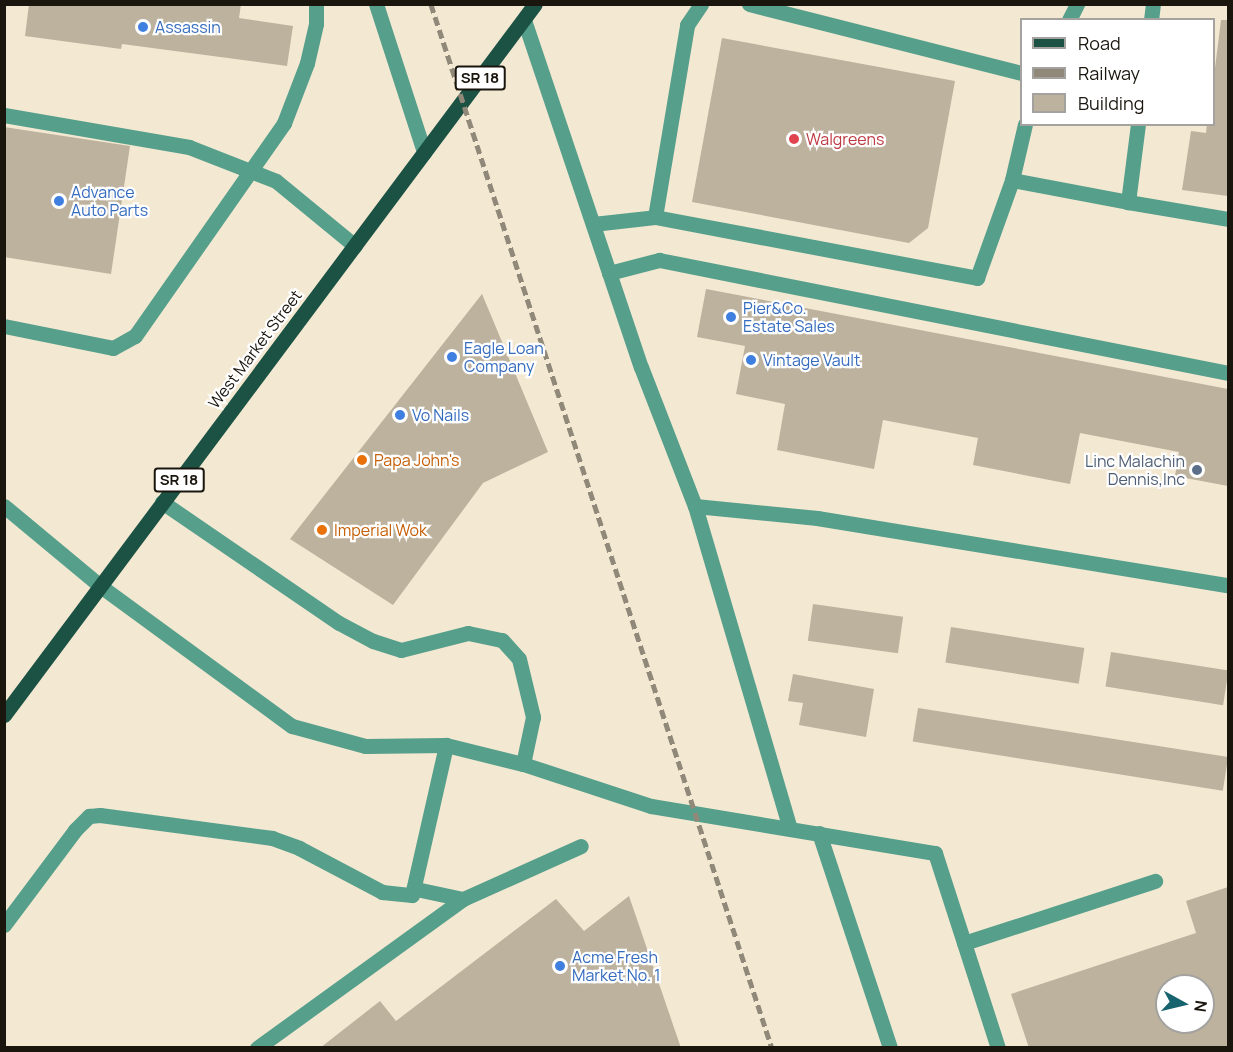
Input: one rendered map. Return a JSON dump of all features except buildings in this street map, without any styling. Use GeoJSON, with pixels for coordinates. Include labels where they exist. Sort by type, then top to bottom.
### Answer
{"type":"FeatureCollection","features":[{"type":"Feature","properties":{"kind":"main road","name":"West Market Street"},"geometry":{"type":"LineString","coordinates":[[4,715],[535,4]]}},
{"type":"Feature","properties":{"kind":"lane"},"geometry":{"type":"LineString","coordinates":[[4,326],[113,348],[135,336],[284,123],[298,93],[316,24],[316,4]]}},
{"type":"Feature","properties":{"kind":"lane"},"geometry":{"type":"LineString","coordinates":[[376,4],[424,152]]}},
{"type":"Feature","properties":{"kind":"lane"},"geometry":{"type":"LineString","coordinates":[[655,217],[687,25],[701,4]]}},
{"type":"Feature","properties":{"kind":"lane"},"geometry":{"type":"LineString","coordinates":[[749,4],[1020,72]]}},
{"type":"Feature","properties":{"kind":"lane"},"geometry":{"type":"LineString","coordinates":[[1070,18],[1077,4]]}},
{"type":"Feature","properties":{"kind":"lane"},"geometry":{"type":"LineString","coordinates":[[524,20],[609,273],[695,506],[790,828]]}},
{"type":"Feature","properties":{"kind":"lane"},"geometry":{"type":"LineString","coordinates":[[4,115],[189,147],[276,181],[355,246]]}},
{"type":"Feature","properties":{"kind":"lane"},"geometry":{"type":"LineString","coordinates":[[593,224],[655,217],[977,278],[1012,180],[1025,126]]}},
{"type":"Feature","properties":{"kind":"lane"},"geometry":{"type":"LineString","coordinates":[[1128,202],[1138,126]]}},
{"type":"Feature","properties":{"kind":"lane"},"geometry":{"type":"LineString","coordinates":[[1012,180],[1228,219]]}},
{"type":"Feature","properties":{"kind":"lane"},"geometry":{"type":"LineString","coordinates":[[609,273],[659,260],[1228,373]]}},
{"type":"Feature","properties":{"kind":"lane"},"geometry":{"type":"LineString","coordinates":[[162,502],[339,623],[373,641],[401,650],[468,633],[502,640],[519,659],[533,717],[523,764]]}},
{"type":"Feature","properties":{"kind":"lane"},"geometry":{"type":"LineString","coordinates":[[4,506],[99,585],[292,726],[366,746],[446,745],[523,764],[651,806],[935,853],[998,1047]]}},
{"type":"Feature","properties":{"kind":"lane"},"geometry":{"type":"LineString","coordinates":[[695,506],[817,518],[1228,585]]}},
{"type":"Feature","properties":{"kind":"lane"},"geometry":{"type":"LineString","coordinates":[[4,926],[75,830],[89,816],[100,814],[272,838],[299,848],[382,892],[403,897],[412,895],[416,889],[446,745]]}},
{"type":"Feature","properties":{"kind":"lane"},"geometry":{"type":"LineString","coordinates":[[819,833],[890,1047]]}},
{"type":"Feature","properties":{"kind":"lane"},"geometry":{"type":"LineString","coordinates":[[257,1047],[463,899],[581,846]]}},
{"type":"Feature","properties":{"kind":"lane"},"geometry":{"type":"LineString","coordinates":[[964,943],[1155,881]]}},
{"type":"Feature","properties":{"kind":"lane"},"geometry":{"type":"LineString","coordinates":[[416,889],[463,899]]}},
{"type":"Feature","properties":{"kind":"railway"},"geometry":{"type":"LineString","coordinates":[[431,4],[772,1048]]}},
{"type":"Feature","properties":{"kind":"place","name":"Assassin"},"geometry":{"type":"Point","coordinates":[143,27]}},
{"type":"Feature","properties":{"kind":"place","name":"Walgreens"},"geometry":{"type":"Point","coordinates":[794,139]}},
{"type":"Feature","properties":{"kind":"place","name":"Advance Auto Parts"},"geometry":{"type":"Point","coordinates":[59,201]}},
{"type":"Feature","properties":{"kind":"place","name":"Pier&Co. Estate Sales"},"geometry":{"type":"Point","coordinates":[731,317]}},
{"type":"Feature","properties":{"kind":"place","name":"Eagle Loan Company"},"geometry":{"type":"Point","coordinates":[452,357]}},
{"type":"Feature","properties":{"kind":"place","name":"Vintage Vault"},"geometry":{"type":"Point","coordinates":[751,360]}},
{"type":"Feature","properties":{"kind":"place","name":"Vo Nails"},"geometry":{"type":"Point","coordinates":[400,415]}},
{"type":"Feature","properties":{"kind":"place","name":"Papa John's"},"geometry":{"type":"Point","coordinates":[362,460]}},
{"type":"Feature","properties":{"kind":"place","name":"Linc Malachin Dennis,Inc"},"geometry":{"type":"Point","coordinates":[1197,470]}},
{"type":"Feature","properties":{"kind":"place","name":"Imperial Wok"},"geometry":{"type":"Point","coordinates":[322,530]}},
{"type":"Feature","properties":{"kind":"place","name":"Acme Fresh Market No. 1"},"geometry":{"type":"Point","coordinates":[560,966]}}]}
